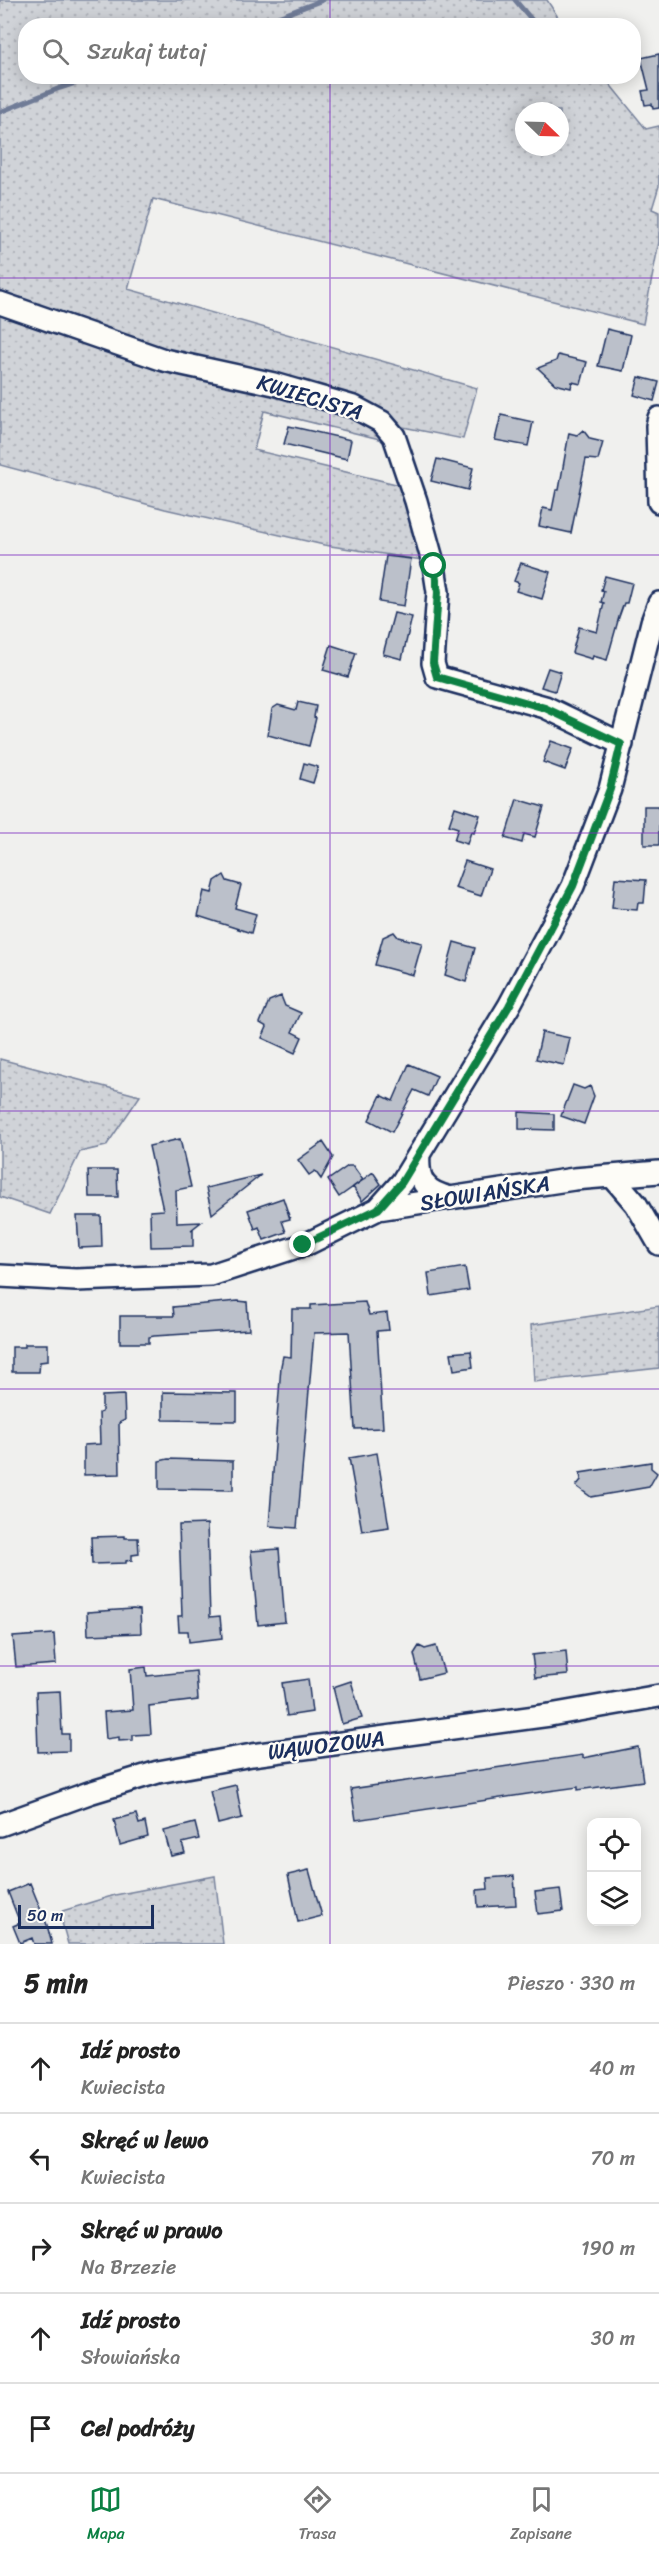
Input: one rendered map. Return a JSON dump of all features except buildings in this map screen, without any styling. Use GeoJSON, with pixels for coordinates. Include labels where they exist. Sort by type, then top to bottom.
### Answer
{"type":"FeatureCollection","features":[{"type":"Feature","properties":{"kind":"street","name":"KWIECISTA"},"geometry":{"type":"LineString","coordinates":[[0,303],[164,360],[274,384],[354,407],[382,422],[394,436],[416,501],[434,566],[438,592],[433,663],[437,677],[545,708],[621,744]]}},
{"type":"Feature","properties":{"kind":"street"},"geometry":{"type":"LineString","coordinates":[[659,418],[657,426],[659,502]]}},
{"type":"Feature","properties":{"kind":"street"},"geometry":{"type":"LineString","coordinates":[[378,1209],[402,1182],[509,1006],[573,886],[610,789],[657,602]]}},
{"type":"Feature","properties":{"kind":"street"},"geometry":{"type":"LineString","coordinates":[[419,1154],[418,1173],[426,1186],[437,1195],[453,1198]]}},
{"type":"Feature","properties":{"kind":"street","name":"SŁOWIAŃSKA"},"geometry":{"type":"LineString","coordinates":[[0,1276],[76,1280],[211,1275],[309,1243],[378,1209],[574,1179],[659,1172]]}},
{"type":"Feature","properties":{"kind":"street"},"geometry":{"type":"LineString","coordinates":[[612,1176],[636,1204],[659,1244]]}},
{"type":"Feature","properties":{"kind":"street","name":"WĄWOZOWA"},"geometry":{"type":"LineString","coordinates":[[0,1825],[158,1772],[262,1754],[550,1714],[659,1696]]}},
{"type":"Feature","properties":{"kind":"shaded area"},"geometry":{"type":"Polygon","coordinates":[[[0,0],[547,0],[559,18],[18,18],[18,84],[610,84],[646,129],[659,126],[659,186],[652,209],[659,212],[659,242],[643,324],[153,199],[128,289],[477,388],[463,439],[398,426],[168,356],[0,298],[0,0]]]}},
{"type":"Feature","properties":{"kind":"shaded area"},"geometry":{"type":"Polygon","coordinates":[[[0,309],[343,406],[376,423],[388,441],[264,411],[254,450],[404,486],[429,561],[324,545],[165,509],[0,465],[0,309]]]}},
{"type":"Feature","properties":{"kind":"shaded area"},"geometry":{"type":"Polygon","coordinates":[[[0,1059],[140,1096],[106,1146],[80,1152],[50,1214],[0,1197],[0,1059]]]}},
{"type":"Feature","properties":{"kind":"shaded area"},"geometry":{"type":"Polygon","coordinates":[[[659,1306],[659,1368],[534,1382],[531,1325],[659,1306]]]}},
{"type":"Feature","properties":{"kind":"shaded area"},"geometry":{"type":"Polygon","coordinates":[[[215,1876],[223,1944],[68,1944],[59,1912],[115,1895],[215,1876]]]}},
{"type":"Feature","properties":{"kind":"waterway"},"geometry":{"type":"LineString","coordinates":[[275,18],[323,0]]}},
{"type":"Feature","properties":{"kind":"waterway"},"geometry":{"type":"LineString","coordinates":[[515,0],[530,18]]}},
{"type":"Feature","properties":{"kind":"waterway"},"geometry":{"type":"LineString","coordinates":[[0,112],[72,84]]}},
{"type":"Feature","properties":{"kind":"route"},"geometry":{"type":"LineString","coordinates":[[303,1245],[378,1209],[402,1182],[509,1006],[573,886],[610,789],[621,744],[545,708],[437,677],[433,663],[438,592],[434,566]]}}]}
